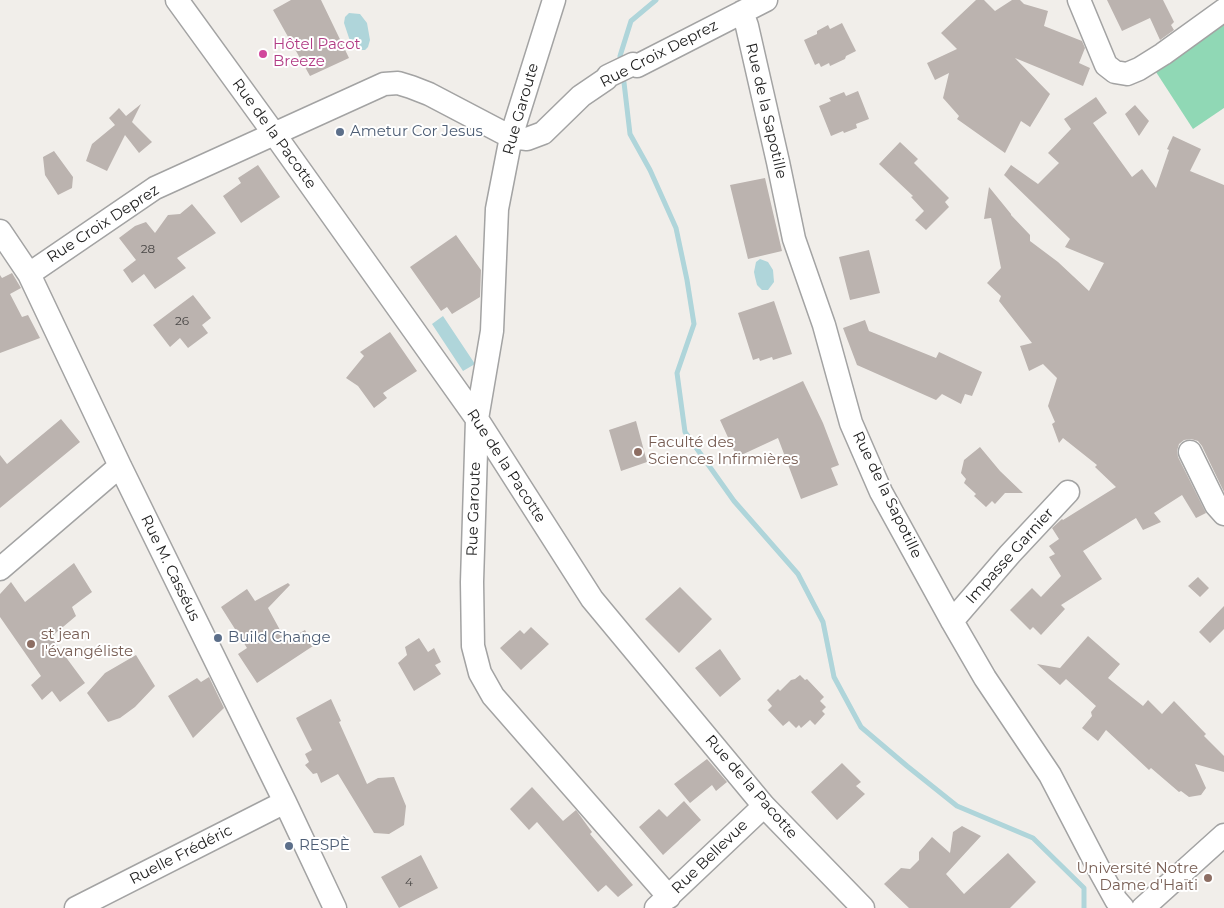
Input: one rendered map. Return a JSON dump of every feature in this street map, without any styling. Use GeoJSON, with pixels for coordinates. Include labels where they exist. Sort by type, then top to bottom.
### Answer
{"type":"FeatureCollection","features":[{"type":"Feature","properties":{"kind":"street","name":"Rue de la Pacotte"},"geometry":{"type":"LineString","coordinates":[[177,0],[476,419],[592,599],[764,806],[863,908]]}},
{"type":"Feature","properties":{"kind":"street","name":"Rue Garoute"},"geometry":{"type":"LineString","coordinates":[[554,0],[511,137],[496,209],[492,332],[476,419],[472,582],[473,646],[480,673],[493,696],[663,902]]}},
{"type":"Feature","properties":{"kind":"street","name":"Rue Croix Deprez"},"geometry":{"type":"LineString","coordinates":[[29,274],[155,188],[384,84],[398,83],[430,94],[511,137],[526,139],[543,132],[581,96],[608,76],[633,64],[637,66],[766,0]]}},
{"type":"Feature","properties":{"kind":"street"},"geometry":{"type":"LineString","coordinates":[[1079,0],[1106,65],[1115,72],[1127,74],[1164,54],[1224,10]]}},
{"type":"Feature","properties":{"kind":"street","name":"Rue de la Sapotille"},"geometry":{"type":"LineString","coordinates":[[742,12],[747,26],[794,239],[824,325],[851,423],[882,492],[952,621],[985,678],[1050,775],[1116,900],[1124,908]]}},
{"type":"Feature","properties":{"kind":"street","name":"Rue M. Casséus"},"geometry":{"type":"LineString","coordinates":[[1,235],[29,274],[120,466],[335,908]]}},
{"type":"Feature","properties":{"kind":"street"},"geometry":{"type":"LineString","coordinates":[[1190,452],[1216,505],[1224,514]]}},
{"type":"Feature","properties":{"kind":"street"},"geometry":{"type":"LineString","coordinates":[[0,569],[120,466]]}},
{"type":"Feature","properties":{"kind":"street","name":"Impasse Garnier"},"geometry":{"type":"LineString","coordinates":[[952,621],[1010,554],[1068,492]]}},
{"type":"Feature","properties":{"kind":"street","name":"Ruelle Frédéric"},"geometry":{"type":"LineString","coordinates":[[76,908],[285,802]]}},
{"type":"Feature","properties":{"kind":"street","name":"Rue Bellevue"},"geometry":{"type":"LineString","coordinates":[[663,902],[764,806]]}},
{"type":"Feature","properties":{"kind":"street"},"geometry":{"type":"LineString","coordinates":[[1143,908],[1224,836]]}},
{"type":"Feature","properties":{"kind":"green space"},"geometry":{"type":"Polygon","coordinates":[[[1224,23],[1224,108],[1193,129],[1156,72],[1224,23]]]}},
{"type":"Feature","properties":{"kind":"water"},"geometry":{"type":"Polygon","coordinates":[[[349,13],[360,14],[367,23],[370,40],[365,50],[359,50],[353,46],[349,38],[344,23],[345,17],[349,13]]]}},
{"type":"Feature","properties":{"kind":"water"},"geometry":{"type":"Polygon","coordinates":[[[760,259],[768,262],[773,270],[774,282],[768,290],[762,290],[757,285],[754,272],[756,262],[760,259]]]}},
{"type":"Feature","properties":{"kind":"water"},"geometry":{"type":"Polygon","coordinates":[[[443,316],[475,364],[463,371],[432,324],[443,316]]]}},
{"type":"Feature","properties":{"kind":"building"},"geometry":{"type":"Polygon","coordinates":[[[291,0],[321,0],[349,58],[310,76],[273,10],[291,0]]]}},
{"type":"Feature","properties":{"kind":"building"},"geometry":{"type":"Polygon","coordinates":[[[976,0],[984,0],[995,11],[1012,0],[1020,0],[1024,4],[1048,11],[1044,26],[1082,41],[1085,48],[1079,63],[1090,68],[1083,86],[1015,58],[1050,94],[1030,127],[1021,121],[1005,153],[957,119],[959,116],[943,98],[949,73],[935,80],[927,63],[957,49],[941,33],[976,0]]]}},
{"type":"Feature","properties":{"kind":"building"},"geometry":{"type":"Polygon","coordinates":[[[1107,0],[1163,0],[1174,22],[1171,25],[1174,30],[1160,40],[1150,18],[1122,31],[1107,0]]]}},
{"type":"Feature","properties":{"kind":"building"},"geometry":{"type":"Polygon","coordinates":[[[842,23],[856,51],[830,66],[829,63],[821,67],[819,63],[815,65],[804,40],[817,34],[817,31],[828,25],[830,29],[842,23]]]}},
{"type":"Feature","properties":{"kind":"building"},"geometry":{"type":"Polygon","coordinates":[[[858,91],[869,119],[856,124],[857,128],[831,136],[819,106],[831,101],[829,98],[844,92],[846,96],[858,91]]]}},
{"type":"Feature","properties":{"kind":"building"},"geometry":{"type":"Polygon","coordinates":[[[1096,97],[1107,113],[1093,123],[1132,177],[1142,169],[1156,188],[1169,150],[1167,149],[1173,136],[1201,149],[1190,171],[1224,185],[1224,492],[1202,446],[1198,441],[1184,440],[1179,444],[1178,457],[1206,513],[1196,518],[1182,495],[1154,513],[1161,522],[1143,530],[1136,518],[1083,551],[1102,579],[1061,605],[1065,609],[1041,635],[1033,627],[1030,630],[1010,610],[1032,588],[1041,597],[1061,576],[1049,557],[1055,554],[1049,546],[1059,539],[1052,528],[1062,519],[1116,487],[1095,467],[1097,465],[1063,438],[1059,443],[1052,424],[1055,422],[1048,406],[1057,378],[1043,364],[1029,371],[1020,346],[1032,343],[999,301],[1001,296],[987,283],[1001,268],[991,218],[984,219],[989,187],[1030,235],[1030,241],[1058,262],[1089,291],[1104,263],[1065,247],[1070,239],[1004,175],[1011,165],[1038,184],[1059,163],[1048,153],[1071,129],[1064,119],[1096,97]]]}},
{"type":"Feature","properties":{"kind":"building"},"geometry":{"type":"Polygon","coordinates":[[[141,104],[132,122],[152,142],[139,153],[125,135],[107,171],[86,161],[92,144],[115,125],[109,118],[119,108],[126,116],[141,104]]]}},
{"type":"Feature","properties":{"kind":"building"},"geometry":{"type":"Polygon","coordinates":[[[1135,105],[1149,121],[1139,136],[1125,114],[1135,105]]]}},
{"type":"Feature","properties":{"kind":"building"},"geometry":{"type":"Polygon","coordinates":[[[900,142],[918,159],[914,163],[949,198],[945,202],[949,207],[926,230],[915,220],[924,211],[911,197],[913,196],[879,164],[900,142]]]}},
{"type":"Feature","properties":{"kind":"building"},"geometry":{"type":"Polygon","coordinates":[[[54,151],[73,177],[72,188],[58,195],[45,175],[43,157],[54,151]]]}},
{"type":"Feature","properties":{"kind":"building"},"geometry":{"type":"Polygon","coordinates":[[[258,165],[280,197],[241,223],[223,196],[241,183],[238,178],[258,165]]]}},
{"type":"Feature","properties":{"kind":"building"},"geometry":{"type":"Polygon","coordinates":[[[765,178],[782,251],[748,259],[730,185],[765,178]]]}},
{"type":"Feature","properties":{"kind":"building"},"geometry":{"type":"Polygon","coordinates":[[[192,204],[216,233],[177,258],[186,268],[155,289],[144,274],[132,283],[123,270],[136,260],[119,238],[135,226],[146,222],[155,233],[168,215],[180,214],[192,204]]]}},
{"type":"Feature","properties":{"kind":"building"},"geometry":{"type":"Polygon","coordinates":[[[456,235],[481,270],[480,297],[452,314],[447,307],[441,311],[410,267],[456,235]]]}},
{"type":"Feature","properties":{"kind":"building"},"geometry":{"type":"Polygon","coordinates":[[[869,250],[880,293],[850,300],[839,257],[869,250]]]}},
{"type":"Feature","properties":{"kind":"building"},"geometry":{"type":"Polygon","coordinates":[[[12,273],[21,288],[10,294],[22,317],[28,315],[40,338],[0,353],[0,275],[2,278],[12,273]]]}},
{"type":"Feature","properties":{"kind":"building"},"geometry":{"type":"Polygon","coordinates":[[[193,295],[211,318],[202,325],[208,333],[188,348],[180,338],[170,347],[153,325],[193,295]]]}},
{"type":"Feature","properties":{"kind":"building"},"geometry":{"type":"Polygon","coordinates":[[[774,301],[792,354],[773,360],[772,357],[760,361],[759,358],[753,360],[738,313],[774,301]]]}},
{"type":"Feature","properties":{"kind":"building"},"geometry":{"type":"Polygon","coordinates":[[[865,320],[869,331],[936,358],[939,352],[982,372],[972,396],[965,394],[961,404],[942,394],[936,400],[857,365],[843,328],[865,320]]]}},
{"type":"Feature","properties":{"kind":"building"},"geometry":{"type":"Polygon","coordinates":[[[390,332],[417,371],[383,393],[387,398],[374,408],[358,386],[346,378],[364,356],[360,352],[390,332]]]}},
{"type":"Feature","properties":{"kind":"building"},"geometry":{"type":"Polygon","coordinates":[[[803,381],[823,423],[839,465],[831,468],[838,485],[801,499],[778,438],[737,457],[720,420],[803,381]]]}},
{"type":"Feature","properties":{"kind":"building"},"geometry":{"type":"Polygon","coordinates":[[[61,419],[80,442],[0,508],[0,455],[7,464],[61,419]]]}},
{"type":"Feature","properties":{"kind":"building"},"geometry":{"type":"Polygon","coordinates":[[[636,421],[647,462],[621,471],[609,430],[636,421]]]}},
{"type":"Feature","properties":{"kind":"building"},"geometry":{"type":"Polygon","coordinates":[[[980,447],[1000,471],[1023,493],[1005,493],[995,504],[992,501],[986,507],[974,496],[976,494],[964,483],[966,479],[961,473],[964,460],[980,447]]]}},
{"type":"Feature","properties":{"kind":"building"},"geometry":{"type":"Polygon","coordinates":[[[74,563],[92,592],[72,607],[76,616],[51,637],[85,683],[60,702],[52,691],[42,700],[31,685],[41,676],[0,617],[0,594],[11,582],[25,602],[74,563]]]}},
{"type":"Feature","properties":{"kind":"building"},"geometry":{"type":"Polygon","coordinates":[[[1198,577],[1209,588],[1200,597],[1188,586],[1198,577]]]}},
{"type":"Feature","properties":{"kind":"building"},"geometry":{"type":"Polygon","coordinates":[[[288,583],[290,585],[268,608],[286,641],[305,630],[313,646],[257,683],[238,654],[247,648],[221,607],[247,589],[255,601],[288,583]]]}},
{"type":"Feature","properties":{"kind":"building"},"geometry":{"type":"Polygon","coordinates":[[[680,587],[712,619],[679,653],[645,619],[680,587]]]}},
{"type":"Feature","properties":{"kind":"building"},"geometry":{"type":"Polygon","coordinates":[[[1224,606],[1224,629],[1210,643],[1199,632],[1224,606]]]}},
{"type":"Feature","properties":{"kind":"building"},"geometry":{"type":"Polygon","coordinates":[[[531,627],[549,644],[521,670],[500,648],[520,630],[524,634],[531,627]]]}},
{"type":"Feature","properties":{"kind":"building"},"geometry":{"type":"Polygon","coordinates":[[[1088,636],[1120,664],[1108,678],[1143,706],[1148,700],[1162,714],[1174,701],[1224,756],[1224,772],[1195,764],[1206,788],[1201,795],[1189,797],[1181,791],[1179,792],[1151,768],[1149,770],[1106,730],[1098,741],[1082,728],[1092,716],[1091,712],[1096,706],[1066,679],[1060,685],[1037,664],[1060,668],[1088,636]]]}},
{"type":"Feature","properties":{"kind":"building"},"geometry":{"type":"Polygon","coordinates":[[[419,638],[428,652],[434,648],[441,662],[435,665],[441,674],[414,691],[398,663],[407,655],[405,647],[419,638]]]}},
{"type":"Feature","properties":{"kind":"building"},"geometry":{"type":"Polygon","coordinates":[[[720,649],[741,679],[720,697],[695,668],[720,649]]]}},
{"type":"Feature","properties":{"kind":"building"},"geometry":{"type":"Polygon","coordinates":[[[136,655],[155,686],[135,707],[120,718],[108,722],[87,693],[105,673],[136,655]]]}},
{"type":"Feature","properties":{"kind":"building"},"geometry":{"type":"Polygon","coordinates":[[[800,675],[805,680],[807,679],[824,697],[820,701],[826,707],[822,711],[825,714],[815,725],[810,720],[801,728],[799,725],[796,728],[789,721],[783,726],[768,710],[772,706],[767,700],[778,689],[780,691],[791,680],[800,675]]]}},
{"type":"Feature","properties":{"kind":"building"},"geometry":{"type":"Polygon","coordinates":[[[209,677],[224,708],[193,738],[168,696],[197,678],[201,682],[209,677]]]}},
{"type":"Feature","properties":{"kind":"building"},"geometry":{"type":"Polygon","coordinates":[[[331,699],[341,721],[339,722],[367,784],[378,778],[394,777],[406,806],[404,825],[389,834],[374,833],[338,774],[321,783],[317,773],[313,774],[305,765],[309,762],[305,754],[312,750],[296,718],[331,699]]]}},
{"type":"Feature","properties":{"kind":"building"},"geometry":{"type":"Polygon","coordinates":[[[707,759],[727,782],[716,791],[712,785],[690,803],[674,784],[707,759]]]}},
{"type":"Feature","properties":{"kind":"building"},"geometry":{"type":"Polygon","coordinates":[[[842,763],[861,782],[856,786],[865,794],[837,820],[811,792],[842,763]]]}},
{"type":"Feature","properties":{"kind":"building"},"geometry":{"type":"Polygon","coordinates":[[[532,787],[563,821],[576,810],[592,832],[590,834],[633,885],[618,897],[606,885],[598,892],[537,822],[529,830],[510,809],[532,787]]]}},
{"type":"Feature","properties":{"kind":"building"},"geometry":{"type":"Polygon","coordinates":[[[684,801],[701,820],[663,855],[639,827],[659,809],[667,817],[684,801]]]}},
{"type":"Feature","properties":{"kind":"building"},"geometry":{"type":"Polygon","coordinates":[[[962,826],[981,836],[946,874],[964,894],[1008,853],[1036,882],[1010,908],[909,908],[884,884],[901,868],[910,869],[919,860],[919,852],[932,837],[950,853],[953,832],[962,826]]]}},
{"type":"Feature","properties":{"kind":"building"},"geometry":{"type":"Polygon","coordinates":[[[421,855],[438,888],[399,908],[381,877],[421,855]]]}},
{"type":"Feature","properties":{"kind":"waterway"},"geometry":{"type":"LineString","coordinates":[[621,64],[620,56],[631,21],[656,0]]}},
{"type":"Feature","properties":{"kind":"waterway"},"geometry":{"type":"LineString","coordinates":[[623,74],[630,134],[650,170],[676,228],[687,280],[694,324],[677,373],[685,432],[734,501],[798,574],[823,622],[834,677],[861,727],[957,806],[1033,838],[1084,888],[1084,908]]}},
{"type":"Feature","properties":{"kind":"place","name":"Hôtel Pacot Breeze"},"geometry":{"type":"Point","coordinates":[263,54]}},
{"type":"Feature","properties":{"kind":"place","name":"Ametur Cor Jesus"},"geometry":{"type":"Point","coordinates":[340,132]}},
{"type":"Feature","properties":{"kind":"place","name":"Faculté des Sciences Infirmières"},"geometry":{"type":"Point","coordinates":[638,452]}},
{"type":"Feature","properties":{"kind":"place","name":"Build Change"},"geometry":{"type":"Point","coordinates":[218,638]}},
{"type":"Feature","properties":{"kind":"place","name":"st jean l'évangéliste"},"geometry":{"type":"Point","coordinates":[31,644]}},
{"type":"Feature","properties":{"kind":"place","name":"RESPÈ"},"geometry":{"type":"Point","coordinates":[289,846]}},
{"type":"Feature","properties":{"kind":"place","name":"Université Notre Dame d'Haïti"},"geometry":{"type":"Point","coordinates":[1208,878]}}]}
